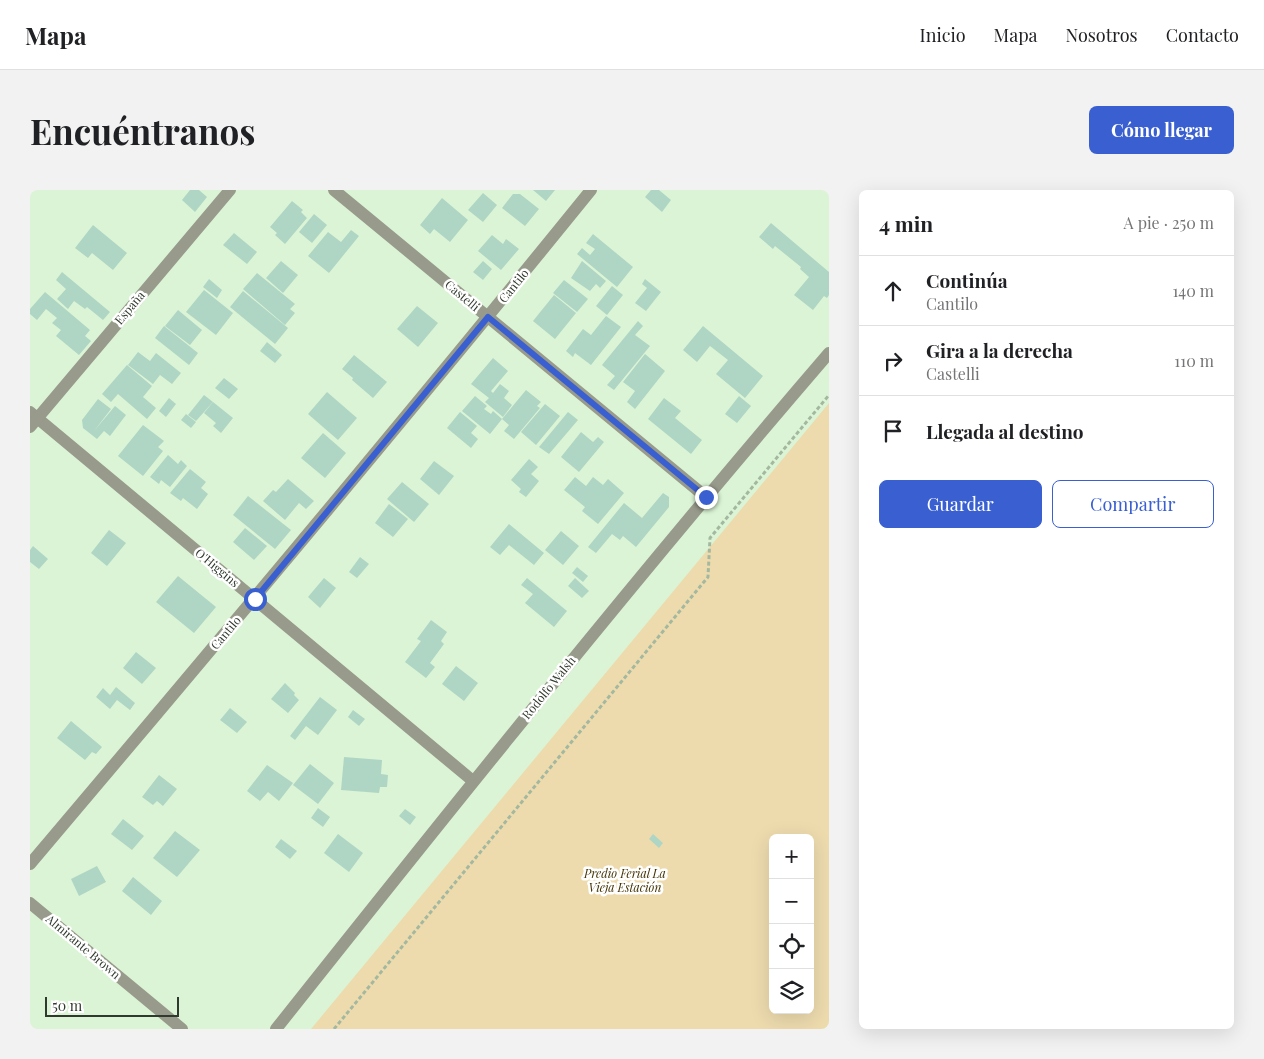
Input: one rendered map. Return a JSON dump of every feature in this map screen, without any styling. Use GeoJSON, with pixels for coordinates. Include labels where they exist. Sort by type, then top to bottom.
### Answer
{"type":"FeatureCollection","features":[{"type":"Feature","properties":{"kind":"street","name":"España"},"geometry":{"type":"LineString","coordinates":[[32,419],[230,190]]}},
{"type":"Feature","properties":{"kind":"street","name":"Castelli"},"geometry":{"type":"LineString","coordinates":[[334,190],[706,497]]}},
{"type":"Feature","properties":{"kind":"street","name":"Cantilo"},"geometry":{"type":"LineString","coordinates":[[30,864],[255,599],[591,190]]}},
{"type":"Feature","properties":{"kind":"street","name":"Rodolfo Walsh"},"geometry":{"type":"LineString","coordinates":[[276,1029],[473,781],[706,497],[829,353]]}},
{"type":"Feature","properties":{"kind":"street","name":"O'Higgins"},"geometry":{"type":"LineString","coordinates":[[32,419],[255,599],[473,781]]}},
{"type":"Feature","properties":{"kind":"street","name":"Almirante Brown"},"geometry":{"type":"LineString","coordinates":[[30,903],[182,1029]]}},
{"type":"Feature","properties":{"kind":"path"},"geometry":{"type":"LineString","coordinates":[[334,1029],[708,578],[710,538],[829,395]]}},
{"type":"Feature","properties":{"kind":"green space","name":"Predio Ferial La Vieja Estación"},"geometry":{"type":"Polygon","coordinates":[[[829,403],[829,1029],[311,1029],[829,403]]]}},
{"type":"Feature","properties":{"kind":"building"},"geometry":{"type":"Polygon","coordinates":[[[190,190],[199,190],[207,197],[195,212],[182,200],[190,190]]]}},
{"type":"Feature","properties":{"kind":"building"},"geometry":{"type":"Polygon","coordinates":[[[533,190],[555,190],[546,201],[533,190]]]}},
{"type":"Feature","properties":{"kind":"building"},"geometry":{"type":"Polygon","coordinates":[[[651,190],[659,190],[671,200],[662,212],[645,197],[651,190]]]}},
{"type":"Feature","properties":{"kind":"building"},"geometry":{"type":"Polygon","coordinates":[[[483,193],[497,205],[483,222],[468,210],[483,193]]]}},
{"type":"Feature","properties":{"kind":"building"},"geometry":{"type":"Polygon","coordinates":[[[513,194],[520,194],[539,209],[525,226],[502,208],[513,194]]]}},
{"type":"Feature","properties":{"kind":"building"},"geometry":{"type":"Polygon","coordinates":[[[442,198],[468,220],[450,242],[434,229],[430,234],[420,225],[442,198]]]}},
{"type":"Feature","properties":{"kind":"building"},"geometry":{"type":"Polygon","coordinates":[[[292,201],[303,210],[301,212],[307,218],[285,244],[275,235],[277,233],[270,227],[292,201]]]}},
{"type":"Feature","properties":{"kind":"building"},"geometry":{"type":"Polygon","coordinates":[[[314,214],[327,225],[312,243],[299,232],[314,214]]]}},
{"type":"Feature","properties":{"kind":"building"},"geometry":{"type":"Polygon","coordinates":[[[771,223],[829,272],[829,295],[827,298],[824,296],[813,310],[794,295],[809,277],[800,269],[801,267],[775,246],[773,249],[759,237],[771,223]]]}},
{"type":"Feature","properties":{"kind":"building"},"geometry":{"type":"Polygon","coordinates":[[[93,225],[127,253],[113,270],[92,253],[88,258],[75,248],[93,225]]]}},
{"type":"Feature","properties":{"kind":"building"},"geometry":{"type":"Polygon","coordinates":[[[351,230],[359,236],[329,273],[308,256],[328,232],[341,242],[351,230]]]}},
{"type":"Feature","properties":{"kind":"building"},"geometry":{"type":"Polygon","coordinates":[[[234,233],[257,252],[247,264],[223,245],[234,233]]]}},
{"type":"Feature","properties":{"kind":"building"},"geometry":{"type":"Polygon","coordinates":[[[593,234],[633,267],[617,287],[577,254],[582,248],[590,255],[595,249],[586,243],[593,234]]]}},
{"type":"Feature","properties":{"kind":"building"},"geometry":{"type":"Polygon","coordinates":[[[492,235],[503,244],[506,239],[519,249],[501,270],[478,251],[492,235]]]}},
{"type":"Feature","properties":{"kind":"building"},"geometry":{"type":"Polygon","coordinates":[[[281,261],[298,275],[283,293],[266,278],[281,261]]]}},
{"type":"Feature","properties":{"kind":"building"},"geometry":{"type":"Polygon","coordinates":[[[483,261],[492,269],[483,280],[473,272],[483,261]]]}},
{"type":"Feature","properties":{"kind":"building"},"geometry":{"type":"Polygon","coordinates":[[[582,261],[606,281],[600,288],[596,284],[590,291],[571,278],[582,261]]]}},
{"type":"Feature","properties":{"kind":"building"},"geometry":{"type":"Polygon","coordinates":[[[62,272],[110,312],[103,320],[87,307],[85,309],[74,301],[68,309],[57,299],[66,289],[56,280],[62,272]]]}},
{"type":"Feature","properties":{"kind":"building"},"geometry":{"type":"Polygon","coordinates":[[[257,273],[295,304],[290,309],[295,313],[285,325],[243,289],[257,273]]]}},
{"type":"Feature","properties":{"kind":"building"},"geometry":{"type":"Polygon","coordinates":[[[209,279],[222,290],[217,298],[203,287],[209,279]]]}},
{"type":"Feature","properties":{"kind":"building"},"geometry":{"type":"Polygon","coordinates":[[[645,279],[661,292],[646,311],[635,303],[647,288],[642,284],[645,279]]]}},
{"type":"Feature","properties":{"kind":"building"},"geometry":{"type":"Polygon","coordinates":[[[564,280],[588,299],[577,312],[553,293],[564,280]]]}},
{"type":"Feature","properties":{"kind":"building"},"geometry":{"type":"Polygon","coordinates":[[[612,286],[623,295],[607,315],[596,306],[612,286]]]}},
{"type":"Feature","properties":{"kind":"building"},"geometry":{"type":"Polygon","coordinates":[[[204,290],[233,313],[216,335],[186,312],[204,290]]]}},
{"type":"Feature","properties":{"kind":"building"},"geometry":{"type":"Polygon","coordinates":[[[243,291],[288,328],[275,344],[230,307],[243,291]]]}},
{"type":"Feature","properties":{"kind":"building"},"geometry":{"type":"Polygon","coordinates":[[[45,292],[90,330],[85,336],[91,341],[79,355],[56,336],[61,330],[52,323],[57,318],[46,309],[37,320],[30,314],[30,309],[45,292]]]}},
{"type":"Feature","properties":{"kind":"building"},"geometry":{"type":"Polygon","coordinates":[[[554,295],[576,313],[555,339],[533,321],[554,295]]]}},
{"type":"Feature","properties":{"kind":"building"},"geometry":{"type":"Polygon","coordinates":[[[417,306],[438,323],[418,347],[397,329],[417,306]]]}},
{"type":"Feature","properties":{"kind":"building"},"geometry":{"type":"Polygon","coordinates":[[[178,310],[202,330],[190,345],[165,326],[178,310]]]}},
{"type":"Feature","properties":{"kind":"building"},"geometry":{"type":"Polygon","coordinates":[[[606,316],[621,327],[591,365],[575,353],[573,357],[566,351],[583,329],[591,335],[606,316]]]}},
{"type":"Feature","properties":{"kind":"building"},"geometry":{"type":"Polygon","coordinates":[[[638,321],[643,326],[635,335],[650,346],[614,390],[607,385],[615,376],[602,365],[638,321]]]}},
{"type":"Feature","properties":{"kind":"building"},"geometry":{"type":"Polygon","coordinates":[[[164,326],[198,353],[189,365],[155,338],[164,326]]]}},
{"type":"Feature","properties":{"kind":"building"},"geometry":{"type":"Polygon","coordinates":[[[703,326],[763,376],[745,398],[716,374],[728,360],[710,346],[697,362],[683,350],[703,326]]]}},
{"type":"Feature","properties":{"kind":"building"},"geometry":{"type":"Polygon","coordinates":[[[267,342],[282,355],[275,363],[260,351],[267,342]]]}},
{"type":"Feature","properties":{"kind":"building"},"geometry":{"type":"Polygon","coordinates":[[[138,352],[150,361],[156,353],[181,373],[172,384],[160,375],[153,384],[128,365],[138,352]]]}},
{"type":"Feature","properties":{"kind":"building"},"geometry":{"type":"Polygon","coordinates":[[[645,354],[665,371],[635,409],[627,402],[635,391],[623,382],[645,354]]]}},
{"type":"Feature","properties":{"kind":"building"},"geometry":{"type":"Polygon","coordinates":[[[354,355],[387,382],[373,398],[342,369],[354,355]]]}},
{"type":"Feature","properties":{"kind":"building"},"geometry":{"type":"Polygon","coordinates":[[[493,358],[508,371],[491,391],[493,393],[500,384],[509,391],[504,398],[512,405],[503,417],[485,402],[489,398],[471,384],[493,358]]]}},
{"type":"Feature","properties":{"kind":"building"},"geometry":{"type":"Polygon","coordinates":[[[127,365],[152,386],[143,397],[156,408],[147,419],[118,394],[111,402],[102,394],[127,365]]]}},
{"type":"Feature","properties":{"kind":"building"},"geometry":{"type":"Polygon","coordinates":[[[224,378],[238,389],[229,399],[215,388],[224,378]]]}},
{"type":"Feature","properties":{"kind":"building"},"geometry":{"type":"Polygon","coordinates":[[[526,390],[541,402],[537,406],[540,408],[514,439],[504,431],[509,425],[502,419],[526,390]]]}},
{"type":"Feature","properties":{"kind":"building"},"geometry":{"type":"Polygon","coordinates":[[[327,392],[357,418],[338,440],[308,414],[327,392]]]}},
{"type":"Feature","properties":{"kind":"building"},"geometry":{"type":"Polygon","coordinates":[[[204,395],[213,402],[196,421],[188,415],[204,395]]]}},
{"type":"Feature","properties":{"kind":"building"},"geometry":{"type":"Polygon","coordinates":[[[475,396],[487,406],[484,409],[491,414],[493,411],[502,419],[490,434],[462,411],[475,396]]]}},
{"type":"Feature","properties":{"kind":"building"},"geometry":{"type":"Polygon","coordinates":[[[739,396],[751,406],[737,423],[725,414],[739,396]]]}},
{"type":"Feature","properties":{"kind":"building"},"geometry":{"type":"Polygon","coordinates":[[[169,398],[176,404],[166,417],[159,411],[169,398]]]}},
{"type":"Feature","properties":{"kind":"building"},"geometry":{"type":"Polygon","coordinates":[[[664,398],[681,411],[675,418],[702,440],[691,454],[648,419],[664,398]]]}},
{"type":"Feature","properties":{"kind":"building"},"geometry":{"type":"Polygon","coordinates":[[[98,399],[111,409],[94,431],[115,406],[126,415],[110,436],[104,431],[97,439],[83,428],[82,420],[98,399]]]}},
{"type":"Feature","properties":{"kind":"building"},"geometry":{"type":"Polygon","coordinates":[[[213,402],[233,418],[221,433],[213,426],[216,423],[204,413],[213,402]]]}},
{"type":"Feature","properties":{"kind":"building"},"geometry":{"type":"Polygon","coordinates":[[[545,404],[560,416],[536,445],[521,432],[545,404]]]}},
{"type":"Feature","properties":{"kind":"building"},"geometry":{"type":"Polygon","coordinates":[[[460,412],[477,426],[471,433],[478,439],[471,448],[447,428],[460,412]]]}},
{"type":"Feature","properties":{"kind":"building"},"geometry":{"type":"Polygon","coordinates":[[[568,412],[578,420],[549,454],[539,447],[568,412]]]}},
{"type":"Feature","properties":{"kind":"building"},"geometry":{"type":"Polygon","coordinates":[[[186,414],[196,422],[191,428],[181,420],[186,414]]]}},
{"type":"Feature","properties":{"kind":"building"},"geometry":{"type":"Polygon","coordinates":[[[143,425],[164,441],[158,447],[163,451],[143,476],[118,456],[143,425]]]}},
{"type":"Feature","properties":{"kind":"building"},"geometry":{"type":"Polygon","coordinates":[[[581,432],[593,442],[598,437],[604,442],[579,472],[561,457],[581,432]]]}},
{"type":"Feature","properties":{"kind":"building"},"geometry":{"type":"Polygon","coordinates":[[[323,433],[346,453],[325,478],[301,458],[323,433]]]}},
{"type":"Feature","properties":{"kind":"building"},"geometry":{"type":"Polygon","coordinates":[[[168,455],[178,464],[181,460],[187,466],[170,487],[161,480],[159,484],[150,477],[168,455]]]}},
{"type":"Feature","properties":{"kind":"building"},"geometry":{"type":"Polygon","coordinates":[[[529,459],[538,467],[531,474],[539,481],[526,497],[519,492],[521,489],[511,480],[529,459]]]}},
{"type":"Feature","properties":{"kind":"building"},"geometry":{"type":"Polygon","coordinates":[[[434,461],[454,476],[439,495],[420,479],[434,461]]]}},
{"type":"Feature","properties":{"kind":"building"},"geometry":{"type":"Polygon","coordinates":[[[190,469],[206,482],[201,488],[208,494],[197,509],[183,498],[181,501],[170,493],[190,469]]]}},
{"type":"Feature","properties":{"kind":"building"},"geometry":{"type":"Polygon","coordinates":[[[575,477],[586,486],[593,477],[603,485],[608,479],[624,493],[598,524],[582,511],[585,507],[564,490],[575,477]]]}},
{"type":"Feature","properties":{"kind":"building"},"geometry":{"type":"Polygon","coordinates":[[[288,479],[314,501],[306,509],[299,503],[285,520],[263,501],[273,490],[276,492],[288,479]]]}},
{"type":"Feature","properties":{"kind":"building"},"geometry":{"type":"Polygon","coordinates":[[[402,482],[429,504],[414,522],[387,499],[402,482]]]}},
{"type":"Feature","properties":{"kind":"building"},"geometry":{"type":"Polygon","coordinates":[[[663,493],[669,497],[669,507],[636,547],[623,536],[620,540],[612,534],[596,553],[588,547],[624,503],[642,518],[663,493]]]}},
{"type":"Feature","properties":{"kind":"building"},"geometry":{"type":"Polygon","coordinates":[[[248,496],[291,530],[275,549],[233,515],[248,496]]]}},
{"type":"Feature","properties":{"kind":"building"},"geometry":{"type":"Polygon","coordinates":[[[389,504],[408,519],[393,537],[375,523],[389,504]]]}},
{"type":"Feature","properties":{"kind":"building"},"geometry":{"type":"Polygon","coordinates":[[[509,524],[544,553],[534,565],[509,545],[500,555],[490,547],[509,524]]]}},
{"type":"Feature","properties":{"kind":"building"},"geometry":{"type":"Polygon","coordinates":[[[245,528],[267,546],[254,560],[233,542],[245,528]]]}},
{"type":"Feature","properties":{"kind":"building"},"geometry":{"type":"Polygon","coordinates":[[[109,530],[126,543],[107,566],[91,553],[109,530]]]}},
{"type":"Feature","properties":{"kind":"building"},"geometry":{"type":"Polygon","coordinates":[[[561,531],[579,546],[563,565],[545,550],[561,531]]]}},
{"type":"Feature","properties":{"kind":"building"},"geometry":{"type":"Polygon","coordinates":[[[33,546],[48,559],[39,569],[30,562],[30,550],[33,546]]]}},
{"type":"Feature","properties":{"kind":"building"},"geometry":{"type":"Polygon","coordinates":[[[360,557],[369,564],[357,578],[349,572],[360,557]]]}},
{"type":"Feature","properties":{"kind":"building"},"geometry":{"type":"Polygon","coordinates":[[[577,567],[588,576],[583,582],[572,573],[577,567]]]}},
{"type":"Feature","properties":{"kind":"building"},"geometry":{"type":"Polygon","coordinates":[[[178,576],[216,607],[194,633],[156,602],[178,576]]]}},
{"type":"Feature","properties":{"kind":"building"},"geometry":{"type":"Polygon","coordinates":[[[324,578],[336,588],[320,608],[308,597],[324,578]]]}},
{"type":"Feature","properties":{"kind":"building"},"geometry":{"type":"Polygon","coordinates":[[[527,578],[567,611],[554,627],[525,603],[533,594],[521,585],[527,578]]]}},
{"type":"Feature","properties":{"kind":"building"},"geometry":{"type":"Polygon","coordinates":[[[575,578],[589,591],[582,598],[568,586],[575,578]]]}},
{"type":"Feature","properties":{"kind":"building"},"geometry":{"type":"Polygon","coordinates":[[[431,620],[447,632],[441,641],[444,644],[430,663],[435,667],[426,678],[405,662],[421,641],[417,639],[431,620]]]}},
{"type":"Feature","properties":{"kind":"building"},"geometry":{"type":"Polygon","coordinates":[[[136,652],[156,668],[142,684],[123,668],[136,652]]]}},
{"type":"Feature","properties":{"kind":"building"},"geometry":{"type":"Polygon","coordinates":[[[456,666],[478,683],[464,701],[442,684],[456,666]]]}},
{"type":"Feature","properties":{"kind":"building"},"geometry":{"type":"Polygon","coordinates":[[[285,683],[299,700],[288,713],[271,699],[285,683]]]}},
{"type":"Feature","properties":{"kind":"building"},"geometry":{"type":"Polygon","coordinates":[[[116,687],[135,703],[130,710],[117,700],[110,709],[96,697],[103,688],[110,695],[116,687]]]}},
{"type":"Feature","properties":{"kind":"building"},"geometry":{"type":"Polygon","coordinates":[[[320,697],[337,710],[318,735],[306,726],[295,740],[290,736],[320,697]]]}},
{"type":"Feature","properties":{"kind":"building"},"geometry":{"type":"Polygon","coordinates":[[[230,708],[247,722],[237,733],[220,720],[230,708]]]}},
{"type":"Feature","properties":{"kind":"building"},"geometry":{"type":"Polygon","coordinates":[[[353,710],[365,719],[359,726],[348,717],[353,710]]]}},
{"type":"Feature","properties":{"kind":"building"},"geometry":{"type":"Polygon","coordinates":[[[71,721],[102,747],[96,754],[92,752],[85,760],[57,738],[71,721]]]}},
{"type":"Feature","properties":{"kind":"building"},"geometry":{"type":"Polygon","coordinates":[[[344,757],[382,760],[381,774],[388,775],[387,787],[380,787],[379,793],[341,790],[344,757]]]}},
{"type":"Feature","properties":{"kind":"building"},"geometry":{"type":"Polygon","coordinates":[[[310,764],[334,783],[318,804],[293,785],[310,764]]]}},
{"type":"Feature","properties":{"kind":"building"},"geometry":{"type":"Polygon","coordinates":[[[267,765],[293,783],[279,801],[268,792],[260,801],[247,791],[267,765]]]}},
{"type":"Feature","properties":{"kind":"building"},"geometry":{"type":"Polygon","coordinates":[[[159,775],[177,789],[163,806],[157,801],[153,805],[142,797],[159,775]]]}},
{"type":"Feature","properties":{"kind":"building"},"geometry":{"type":"Polygon","coordinates":[[[318,808],[330,817],[323,827],[311,818],[318,808]]]}},
{"type":"Feature","properties":{"kind":"building"},"geometry":{"type":"Polygon","coordinates":[[[405,809],[416,817],[410,825],[399,816],[405,809]]]}},
{"type":"Feature","properties":{"kind":"building"},"geometry":{"type":"Polygon","coordinates":[[[123,819],[144,836],[132,850],[111,834],[123,819]]]}},
{"type":"Feature","properties":{"kind":"building"},"geometry":{"type":"Polygon","coordinates":[[[175,831],[200,850],[177,877],[153,858],[175,831]]]}},
{"type":"Feature","properties":{"kind":"building"},"geometry":{"type":"Polygon","coordinates":[[[338,834],[363,853],[349,872],[324,853],[338,834]]]}},
{"type":"Feature","properties":{"kind":"building"},"geometry":{"type":"Polygon","coordinates":[[[653,834],[663,843],[659,848],[649,839],[653,834]]]}},
{"type":"Feature","properties":{"kind":"building"},"geometry":{"type":"Polygon","coordinates":[[[281,839],[297,851],[290,859],[275,847],[281,839]]]}},
{"type":"Feature","properties":{"kind":"building"},"geometry":{"type":"Polygon","coordinates":[[[97,866],[106,882],[79,896],[71,879],[97,866]]]}},
{"type":"Feature","properties":{"kind":"building"},"geometry":{"type":"Polygon","coordinates":[[[133,877],[162,901],[151,915],[122,891],[133,877]]]}},
{"type":"Feature","properties":{"kind":"route"},"geometry":{"type":"LineString","coordinates":[[255,599],[488,317],[706,497]]}}]}
